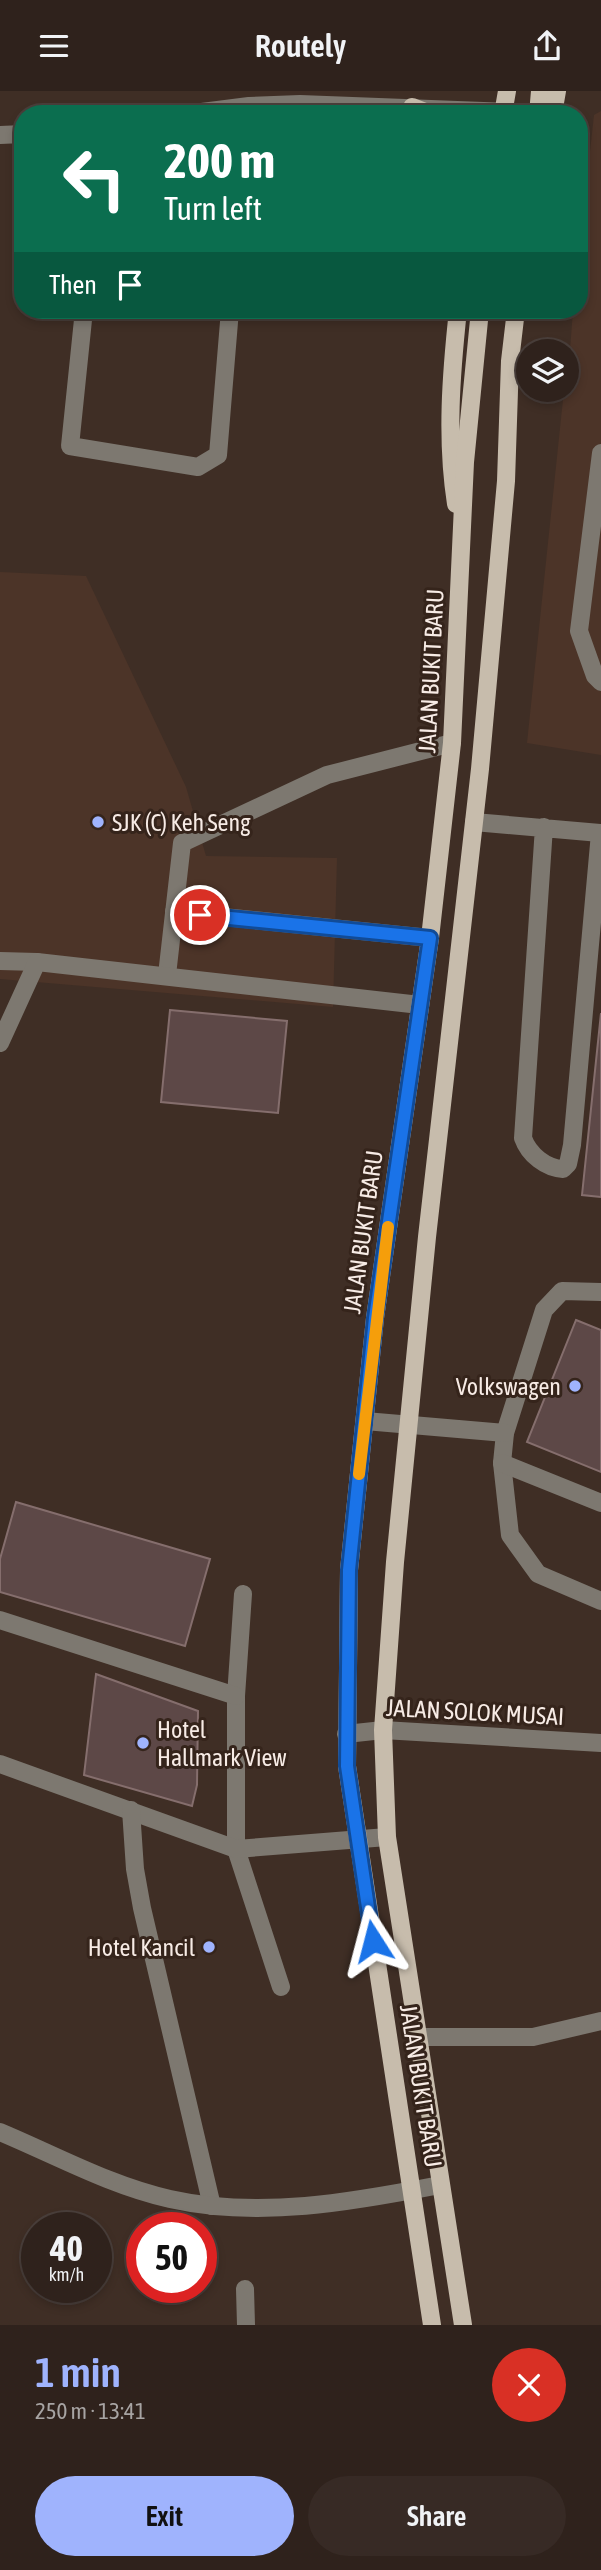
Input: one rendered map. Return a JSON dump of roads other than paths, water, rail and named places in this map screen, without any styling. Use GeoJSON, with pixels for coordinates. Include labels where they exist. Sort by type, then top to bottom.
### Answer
{"type":"FeatureCollection","features":[{"type":"Feature","properties":{"kind":"main road"},"geometry":{"type":"LineString","coordinates":[[457,319],[452,367],[449,460],[463,545]]}},
{"type":"Feature","properties":{"kind":"main road","name":"JALAN BUKIT BARU"},"geometry":{"type":"LineString","coordinates":[[432,2325],[413,2190],[356,1840],[346,1734],[349,1570],[375,1318],[430,938],[452,743],[466,462],[479,319]]}},
{"type":"Feature","properties":{"kind":"main road","name":"JALAN BUKIT BARU"},"geometry":{"type":"LineString","coordinates":[[463,2325],[416,2037],[387,1837],[383,1730],[408,1425],[442,1089],[474,822],[506,481],[510,361],[515,319]]}},
{"type":"Feature","properties":{"kind":"main road"},"geometry":{"type":"LineString","coordinates":[[506,481],[527,319]]}},
{"type":"Feature","properties":{"kind":"street"},"geometry":{"type":"LineString","coordinates":[[84,319],[70,446],[198,467],[218,455],[229,319]]}},
{"type":"Feature","properties":{"kind":"street"},"geometry":{"type":"LineString","coordinates":[[601,453],[579,631],[595,676],[601,682]]}},
{"type":"Feature","properties":{"kind":"street"},"geometry":{"type":"LineString","coordinates":[[167,975],[183,843],[327,775],[452,743]]}},
{"type":"Feature","properties":{"kind":"street"},"geometry":{"type":"LineString","coordinates":[[474,822],[544,827],[600,833],[572,1145],[568,1164],[563,1169],[550,1168],[526,1147],[523,1138],[544,827]]}},
{"type":"Feature","properties":{"kind":"street"},"geometry":{"type":"LineString","coordinates":[[174,912],[430,938]]}},
{"type":"Feature","properties":{"kind":"street"},"geometry":{"type":"LineString","coordinates":[[0,961],[167,975],[420,1005]]}},
{"type":"Feature","properties":{"kind":"street"},"geometry":{"type":"LineString","coordinates":[[0,1043],[37,962]]}},
{"type":"Feature","properties":{"kind":"street"},"geometry":{"type":"LineString","coordinates":[[601,1292],[562,1291],[544,1310],[505,1433],[502,1463],[510,1535],[524,1555],[538,1574],[601,1601]]}},
{"type":"Feature","properties":{"kind":"street"},"geometry":{"type":"LineString","coordinates":[[365,1421],[505,1433]]}},
{"type":"Feature","properties":{"kind":"street"},"geometry":{"type":"LineString","coordinates":[[502,1463],[601,1503]]}},
{"type":"Feature","properties":{"kind":"street"},"geometry":{"type":"LineString","coordinates":[[243,1594],[236,1696],[236,1849],[281,1987]]}},
{"type":"Feature","properties":{"kind":"street"},"geometry":{"type":"LineString","coordinates":[[0,1620],[236,1696]]}},
{"type":"Feature","properties":{"kind":"street","name":"JALAN SOLOK MUSAI"},"geometry":{"type":"LineString","coordinates":[[346,1734],[383,1730],[601,1744]]}},
{"type":"Feature","properties":{"kind":"street"},"geometry":{"type":"LineString","coordinates":[[0,1764],[236,1849],[387,1837]]}},
{"type":"Feature","properties":{"kind":"street"},"geometry":{"type":"LineString","coordinates":[[131,1810],[135,1869],[142,1908],[212,2206]]}},
{"type":"Feature","properties":{"kind":"street"},"geometry":{"type":"LineString","coordinates":[[416,2037],[533,2037],[601,2021]]}},
{"type":"Feature","properties":{"kind":"street"},"geometry":{"type":"LineString","coordinates":[[0,2132],[112,2179],[168,2199],[212,2206],[283,2208],[440,2185]]}},
{"type":"Feature","properties":{"kind":"street"},"geometry":{"type":"LineString","coordinates":[[245,2289],[246,2325]]}},
{"type":"Feature","properties":{"kind":"place","name":"SJK (C) Keh Seng"},"geometry":{"type":"Point","coordinates":[98,822]}},
{"type":"Feature","properties":{"kind":"place","name":"Volkswagen"},"geometry":{"type":"Point","coordinates":[575,1386]}},
{"type":"Feature","properties":{"kind":"place","name":"Hotel Hallmark View"},"geometry":{"type":"Point","coordinates":[143,1743]}},
{"type":"Feature","properties":{"kind":"place","name":"Hotel Kancil"},"geometry":{"type":"Point","coordinates":[209,1947]}}]}
